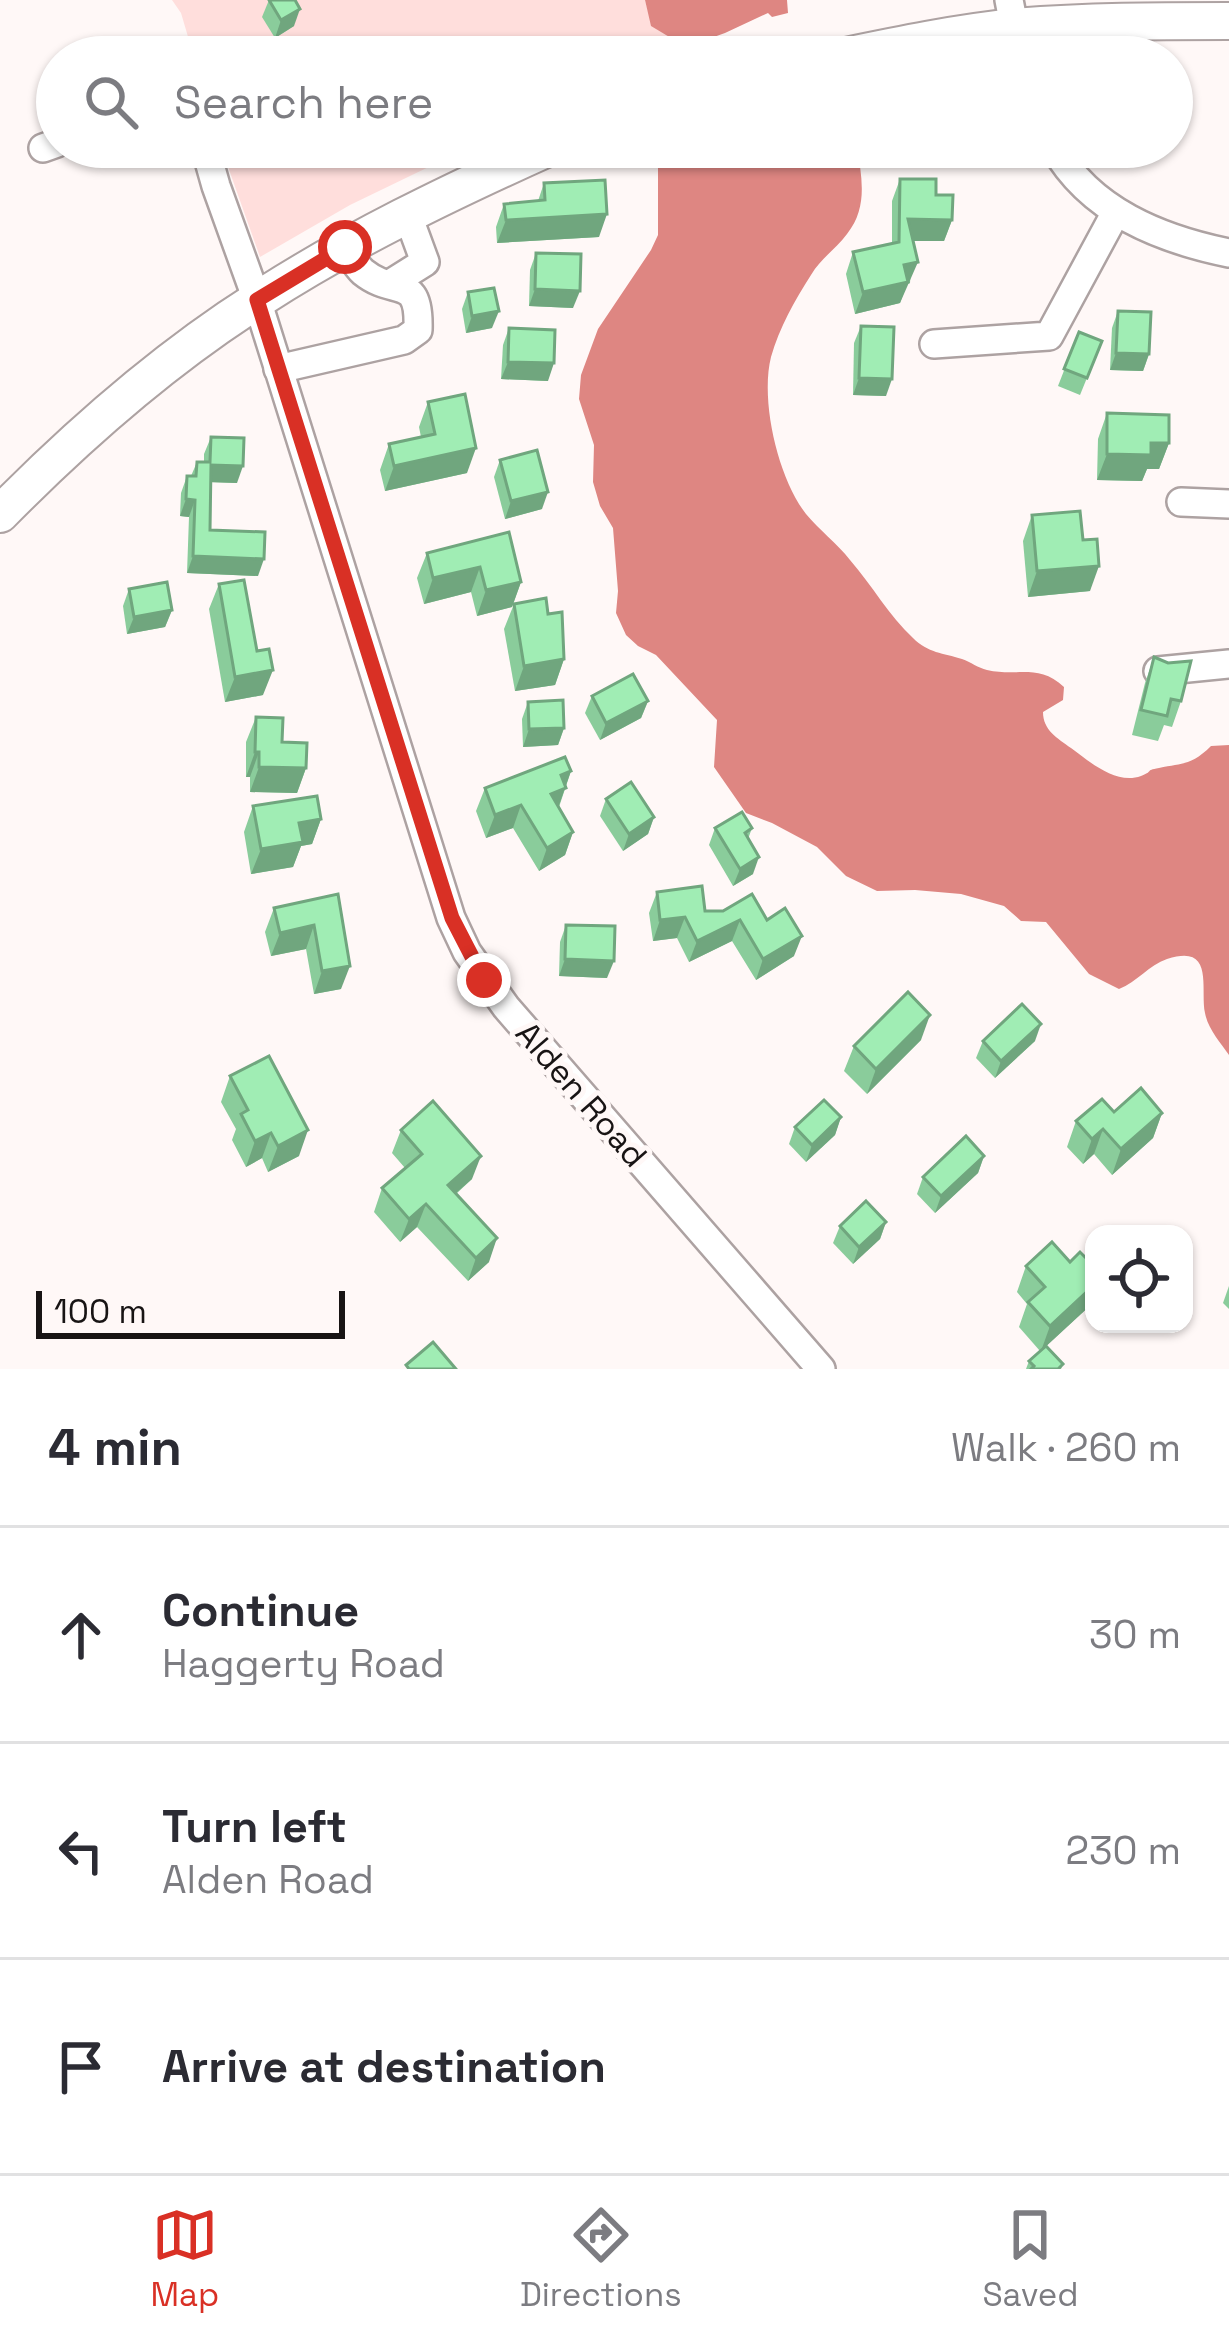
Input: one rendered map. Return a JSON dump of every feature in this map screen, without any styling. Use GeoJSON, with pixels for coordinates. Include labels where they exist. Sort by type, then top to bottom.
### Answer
{"type":"FeatureCollection","features":[{"type":"Feature","properties":{"kind":"main road"},"geometry":{"type":"LineString","coordinates":[[959,36],[1100,22],[1229,21]]}},
{"type":"Feature","properties":{"kind":"main road"},"geometry":{"type":"LineString","coordinates":[[0,514],[101,417],[257,300],[407,213],[504,168]]}},
{"type":"Feature","properties":{"kind":"street","name":"Alden Road"},"geometry":{"type":"LineString","coordinates":[[211,168],[452,918],[467,952],[506,1007],[821,1369]]}},
{"type":"Feature","properties":{"kind":"street"},"geometry":{"type":"LineString","coordinates":[[1066,168],[1116,212],[1150,232],[1229,253]]}},
{"type":"Feature","properties":{"kind":"street"},"geometry":{"type":"LineString","coordinates":[[934,344],[1049,336],[1116,212]]}},
{"type":"Feature","properties":{"kind":"street"},"geometry":{"type":"LineString","coordinates":[[390,284],[425,262],[407,213]]}},
{"type":"Feature","properties":{"kind":"street"},"geometry":{"type":"LineString","coordinates":[[278,369],[404,340],[418,330],[417,302],[411,292],[363,272],[345,247]]}},
{"type":"Feature","properties":{"kind":"street"},"geometry":{"type":"LineString","coordinates":[[1181,502],[1229,504]]}},
{"type":"Feature","properties":{"kind":"street"},"geometry":{"type":"LineString","coordinates":[[1158,671],[1229,664]]}},
{"type":"Feature","properties":{"kind":"shaded area"},"geometry":{"type":"Polygon","coordinates":[[[172,0],[645,0],[652,26],[668,36],[188,36],[172,0]]]}},
{"type":"Feature","properties":{"kind":"shaded area"},"geometry":{"type":"Polygon","coordinates":[[[645,0],[787,0],[788,13],[772,17],[768,13],[717,36],[668,36],[651,26],[645,0]]]}},
{"type":"Feature","properties":{"kind":"shaded area"},"geometry":{"type":"Polygon","coordinates":[[[228,168],[427,168],[350,205],[260,257],[228,168]]]}},
{"type":"Feature","properties":{"kind":"shaded area"},"geometry":{"type":"Polygon","coordinates":[[[658,168],[860,168],[861,203],[854,224],[799,294],[771,357],[770,417],[787,480],[811,520],[919,643],[984,669],[1045,675],[1064,687],[1063,700],[1043,712],[1048,729],[1104,771],[1132,778],[1193,760],[1211,746],[1229,745],[1229,1055],[1207,1019],[1202,971],[1192,957],[1161,962],[1119,989],[1089,974],[1046,922],[1021,921],[1004,906],[961,894],[877,891],[846,876],[817,847],[746,813],[714,767],[717,720],[656,655],[626,635],[616,613],[613,528],[593,482],[594,445],[579,399],[581,375],[598,329],[658,235],[658,168]]]}},
{"type":"Feature","properties":{"kind":"building"},"geometry":{"type":"Polygon","coordinates":[[[269,0],[295,0],[300,9],[281,20],[269,0]]]}},
{"type":"Feature","properties":{"kind":"building"},"geometry":{"type":"Polygon","coordinates":[[[900,179],[936,179],[936,195],[953,195],[952,220],[908,219],[918,262],[904,265],[908,282],[863,292],[853,252],[899,242],[900,179]]]}},
{"type":"Feature","properties":{"kind":"building"},"geometry":{"type":"Polygon","coordinates":[[[605,180],[607,214],[506,220],[504,204],[545,200],[544,183],[605,180]]]}},
{"type":"Feature","properties":{"kind":"building"},"geometry":{"type":"Polygon","coordinates":[[[536,253],[581,254],[580,291],[535,289],[536,253]]]}},
{"type":"Feature","properties":{"kind":"building"},"geometry":{"type":"Polygon","coordinates":[[[494,288],[499,311],[472,316],[468,292],[494,288]]]}},
{"type":"Feature","properties":{"kind":"building"},"geometry":{"type":"Polygon","coordinates":[[[1118,311],[1151,312],[1149,354],[1116,353],[1118,311]]]}},
{"type":"Feature","properties":{"kind":"building"},"geometry":{"type":"Polygon","coordinates":[[[861,326],[894,327],[892,379],[859,378],[861,326]]]}},
{"type":"Feature","properties":{"kind":"building"},"geometry":{"type":"Polygon","coordinates":[[[509,328],[555,330],[554,363],[508,362],[509,328]]]}},
{"type":"Feature","properties":{"kind":"building"},"geometry":{"type":"Polygon","coordinates":[[[1079,332],[1102,341],[1087,378],[1064,369],[1079,332]]]}},
{"type":"Feature","properties":{"kind":"building"},"geometry":{"type":"Polygon","coordinates":[[[465,394],[476,448],[394,466],[389,444],[435,434],[428,402],[465,394]]]}},
{"type":"Feature","properties":{"kind":"building"},"geometry":{"type":"Polygon","coordinates":[[[1107,413],[1169,415],[1169,443],[1151,443],[1151,455],[1107,454],[1107,413]]]}},
{"type":"Feature","properties":{"kind":"building"},"geometry":{"type":"Polygon","coordinates":[[[211,437],[244,438],[243,466],[211,465],[210,530],[265,532],[264,559],[193,556],[195,500],[186,499],[187,476],[196,476],[197,462],[210,462],[211,437]]]}},
{"type":"Feature","properties":{"kind":"building"},"geometry":{"type":"Polygon","coordinates":[[[537,450],[548,492],[511,501],[500,460],[537,450]]]}},
{"type":"Feature","properties":{"kind":"building"},"geometry":{"type":"Polygon","coordinates":[[[1080,511],[1083,540],[1097,539],[1099,566],[1037,571],[1032,515],[1080,511]]]}},
{"type":"Feature","properties":{"kind":"building"},"geometry":{"type":"Polygon","coordinates":[[[509,532],[521,582],[486,590],[480,567],[433,578],[427,553],[509,532]]]}},
{"type":"Feature","properties":{"kind":"building"},"geometry":{"type":"Polygon","coordinates":[[[244,580],[257,651],[269,649],[273,670],[235,677],[219,584],[244,580]]]}},
{"type":"Feature","properties":{"kind":"building"},"geometry":{"type":"Polygon","coordinates":[[[167,582],[172,610],[134,617],[129,589],[167,582]]]}},
{"type":"Feature","properties":{"kind":"building"},"geometry":{"type":"Polygon","coordinates":[[[546,598],[548,614],[562,612],[564,659],[524,666],[514,604],[546,598]]]}},
{"type":"Feature","properties":{"kind":"building"},"geometry":{"type":"Polygon","coordinates":[[[1154,657],[1168,663],[1191,661],[1181,701],[1171,699],[1167,716],[1141,710],[1154,657]]]}},
{"type":"Feature","properties":{"kind":"building"},"geometry":{"type":"Polygon","coordinates":[[[633,674],[648,701],[606,723],[592,696],[633,674]]]}},
{"type":"Feature","properties":{"kind":"building"},"geometry":{"type":"Polygon","coordinates":[[[563,700],[564,728],[529,729],[528,702],[563,700]]]}},
{"type":"Feature","properties":{"kind":"building"},"geometry":{"type":"Polygon","coordinates":[[[256,717],[283,718],[282,742],[307,743],[306,768],[259,767],[256,717]]]}},
{"type":"Feature","properties":{"kind":"building"},"geometry":{"type":"Polygon","coordinates":[[[565,757],[571,771],[561,775],[566,788],[551,794],[573,832],[547,848],[521,805],[495,815],[485,788],[565,757]]]}},
{"type":"Feature","properties":{"kind":"building"},"geometry":{"type":"Polygon","coordinates":[[[631,782],[654,817],[629,834],[606,799],[631,782]]]}},
{"type":"Feature","properties":{"kind":"building"},"geometry":{"type":"Polygon","coordinates":[[[317,796],[321,819],[299,823],[303,842],[261,849],[253,806],[317,796]]]}},
{"type":"Feature","properties":{"kind":"building"},"geometry":{"type":"Polygon","coordinates":[[[742,812],[752,828],[745,833],[759,857],[740,869],[715,828],[742,812]]]}},
{"type":"Feature","properties":{"kind":"building"},"geometry":{"type":"Polygon","coordinates":[[[702,886],[705,911],[723,911],[752,894],[767,920],[785,908],[802,936],[763,959],[740,920],[697,941],[685,917],[660,920],[657,892],[702,886]]]}},
{"type":"Feature","properties":{"kind":"building"},"geometry":{"type":"Polygon","coordinates":[[[338,894],[350,966],[322,971],[314,925],[280,933],[274,908],[338,894]]]}},
{"type":"Feature","properties":{"kind":"building"},"geometry":{"type":"Polygon","coordinates":[[[566,925],[615,926],[614,961],[565,959],[566,925]]]}},
{"type":"Feature","properties":{"kind":"building"},"geometry":{"type":"Polygon","coordinates":[[[908,992],[930,1015],[876,1069],[854,1046],[908,992]]]}},
{"type":"Feature","properties":{"kind":"building"},"geometry":{"type":"Polygon","coordinates":[[[1022,1004],[1041,1024],[1001,1061],[983,1041],[1022,1004]]]}},
{"type":"Feature","properties":{"kind":"building"},"geometry":{"type":"Polygon","coordinates":[[[269,1056],[308,1130],[278,1146],[271,1133],[255,1141],[241,1114],[248,1110],[230,1076],[269,1056]]]}},
{"type":"Feature","properties":{"kind":"building"},"geometry":{"type":"Polygon","coordinates":[[[1141,1088],[1162,1113],[1121,1149],[1103,1129],[1092,1139],[1076,1121],[1102,1099],[1114,1112],[1141,1088]]]}},
{"type":"Feature","properties":{"kind":"building"},"geometry":{"type":"Polygon","coordinates":[[[824,1100],[841,1117],[812,1145],[795,1127],[824,1100]]]}},
{"type":"Feature","properties":{"kind":"building"},"geometry":{"type":"Polygon","coordinates":[[[433,1101],[481,1156],[448,1185],[497,1238],[476,1258],[426,1204],[409,1219],[382,1188],[422,1154],[401,1130],[433,1101]]]}},
{"type":"Feature","properties":{"kind":"building"},"geometry":{"type":"Polygon","coordinates":[[[966,1136],[984,1156],[941,1196],[923,1177],[966,1136]]]}},
{"type":"Feature","properties":{"kind":"building"},"geometry":{"type":"Polygon","coordinates":[[[866,1201],[886,1222],[859,1247],[840,1226],[866,1201]]]}},
{"type":"Feature","properties":{"kind":"building"},"geometry":{"type":"Polygon","coordinates":[[[1052,1242],[1070,1262],[1080,1252],[1085,1257],[1085,1293],[1050,1326],[1028,1302],[1045,1287],[1026,1266],[1052,1242]]]}},
{"type":"Feature","properties":{"kind":"building"},"geometry":{"type":"Polygon","coordinates":[[[433,1342],[456,1369],[409,1369],[406,1365],[433,1342]]]}},
{"type":"Feature","properties":{"kind":"building"},"geometry":{"type":"Polygon","coordinates":[[[1046,1346],[1063,1364],[1058,1369],[1031,1369],[1034,1366],[1029,1361],[1046,1346]]]}},
{"type":"Feature","properties":{"kind":"route"},"geometry":{"type":"LineString","coordinates":[[345,247],[257,300],[452,918],[484,980]]}}]}
